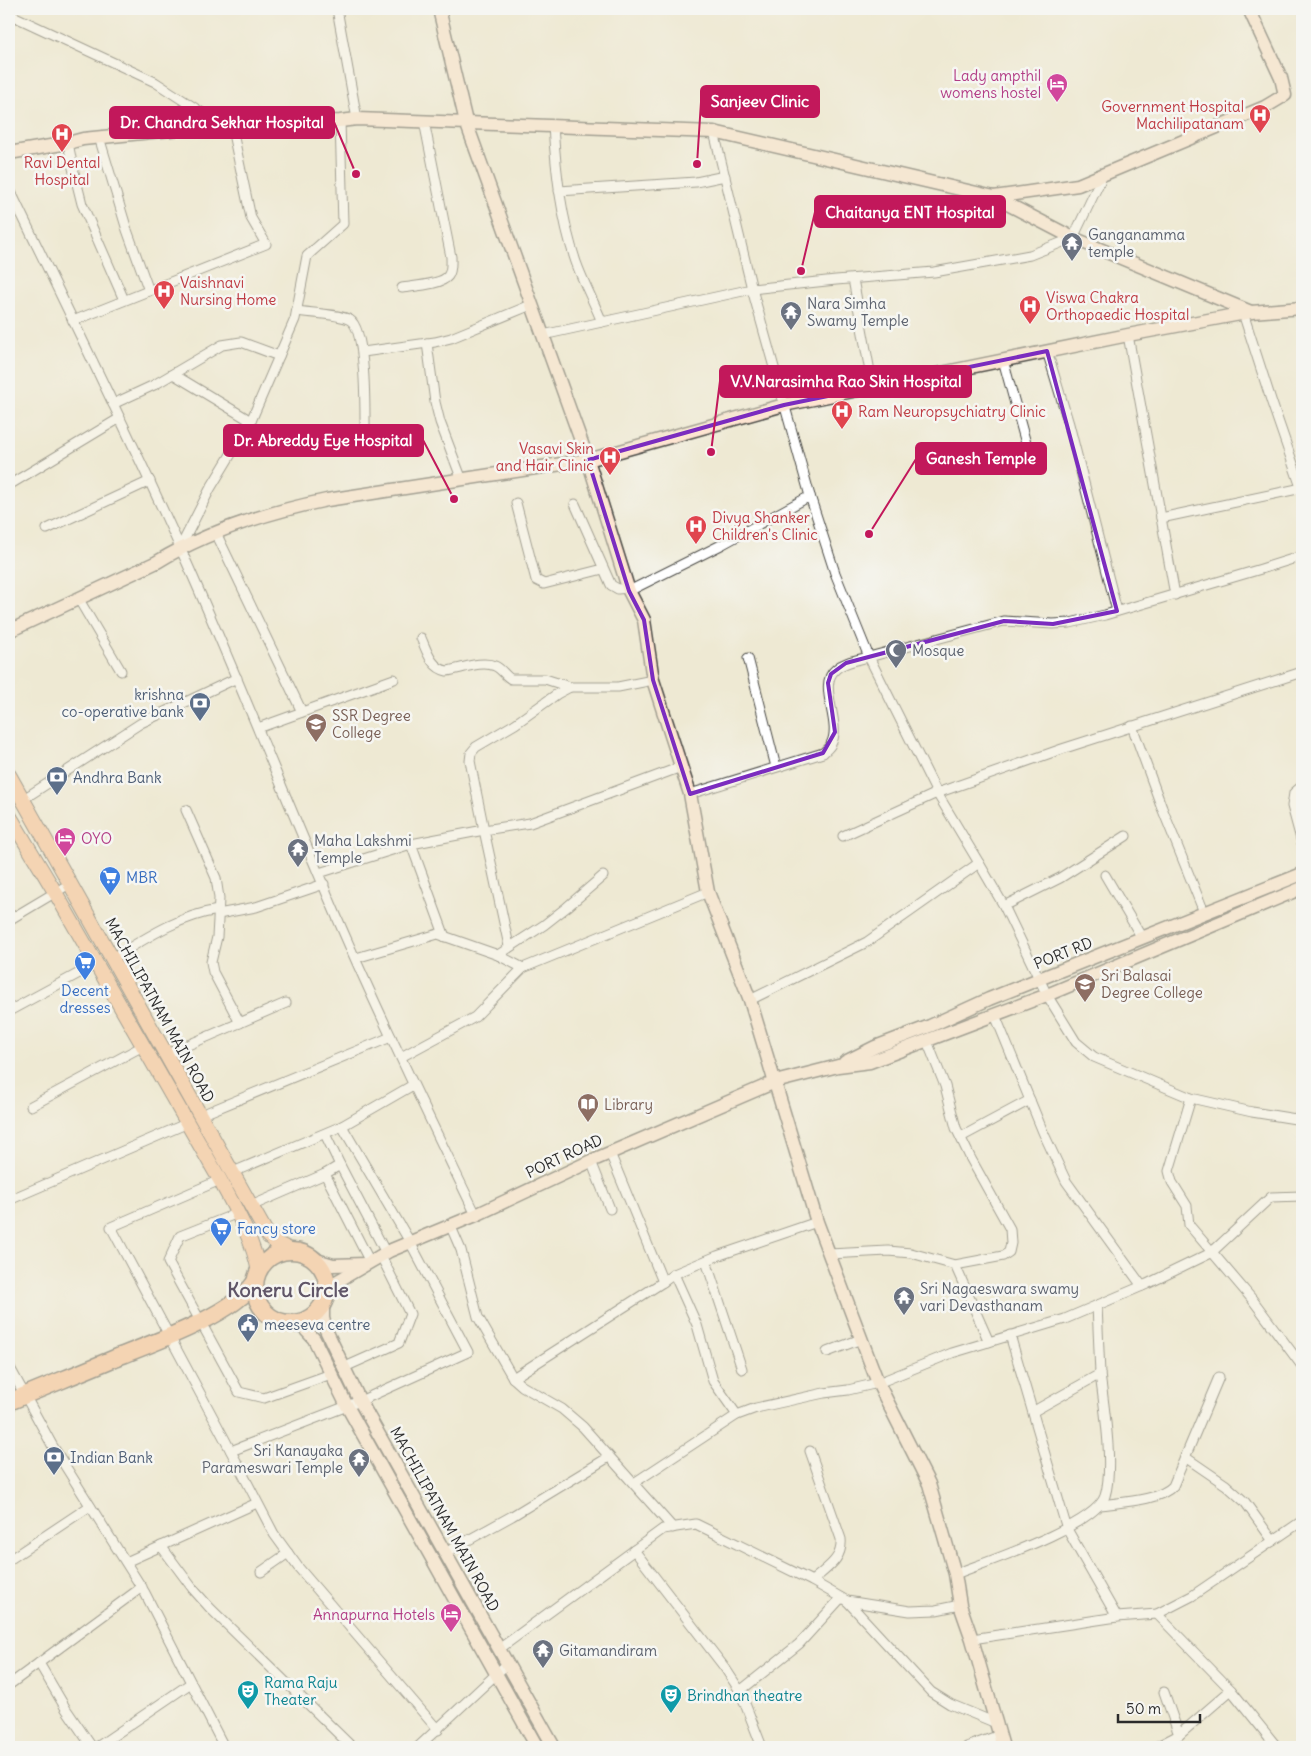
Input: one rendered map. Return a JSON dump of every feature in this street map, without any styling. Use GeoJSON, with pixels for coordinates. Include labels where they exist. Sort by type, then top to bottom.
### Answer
{"type":"FeatureCollection","features":[{"type":"Feature","properties":{"kind":"highway"},"geometry":{"type":"LineString","coordinates":[[9,1402],[170,1336],[228,1307],[248,1292],[264,1263],[272,1256],[282,1252],[303,1253],[313,1259],[321,1268],[326,1279],[325,1296],[317,1311],[309,1318],[287,1323],[268,1315],[261,1307],[255,1291],[257,1277]]}},
{"type":"Feature","properties":{"kind":"highway"},"geometry":{"type":"LineString","coordinates":[[228,1307],[253,1304],[261,1307]]}},
{"type":"Feature","properties":{"kind":"main road","name":"MACHILIPATNAM MAIN ROAD"},"geometry":{"type":"LineString","coordinates":[[9,774],[268,1236],[276,1243],[292,1251]]}},
{"type":"Feature","properties":{"kind":"main road","name":"MACHILIPATNAM MAIN ROAD"},"geometry":{"type":"LineString","coordinates":[[9,816],[144,1046],[238,1213],[257,1260],[257,1277]]}},
{"type":"Feature","properties":{"kind":"street"},"geometry":{"type":"LineString","coordinates":[[337,9],[357,119]]}},
{"type":"Feature","properties":{"kind":"street"},"geometry":{"type":"LineString","coordinates":[[440,9],[466,122],[588,460],[629,590],[644,620],[653,680],[690,794],[708,892],[750,1000],[817,1222],[878,1383],[929,1484],[955,1574],[960,1605],[1000,1735]]}},
{"type":"Feature","properties":{"kind":"street"},"geometry":{"type":"LineString","coordinates":[[994,198],[1078,185],[1265,107],[1285,94],[1281,78],[1249,9]]}},
{"type":"Feature","properties":{"kind":"street"},"geometry":{"type":"LineString","coordinates":[[9,14],[155,82],[226,124],[251,218],[266,244],[73,321]]}},
{"type":"Feature","properties":{"kind":"street"},"geometry":{"type":"LineString","coordinates":[[9,153],[99,137],[226,124],[357,119],[714,132],[994,198],[1073,238],[1247,313]]}},
{"type":"Feature","properties":{"kind":"street"},"geometry":{"type":"LineString","coordinates":[[180,548],[210,490],[251,421],[295,319],[307,256],[342,224],[340,121]]}},
{"type":"Feature","properties":{"kind":"street"},"geometry":{"type":"LineString","coordinates":[[402,288],[442,281],[449,276],[451,267],[451,257],[424,121]]}},
{"type":"Feature","properties":{"kind":"street"},"geometry":{"type":"LineString","coordinates":[[553,126],[559,191],[576,262],[602,322]]}},
{"type":"Feature","properties":{"kind":"street"},"geometry":{"type":"LineString","coordinates":[[714,132],[752,289],[810,496],[835,573],[869,657],[937,793],[1004,906],[1046,995],[1076,1042],[1094,1057],[1191,1098],[1252,1112],[1302,1120]]}},
{"type":"Feature","properties":{"kind":"street"},"geometry":{"type":"LineString","coordinates":[[99,137],[127,230],[149,290]]}},
{"type":"Feature","properties":{"kind":"street"},"geometry":{"type":"LineString","coordinates":[[68,143],[72,168],[82,204],[124,300]]}},
{"type":"Feature","properties":{"kind":"street"},"geometry":{"type":"LineString","coordinates":[[543,335],[752,289],[934,272],[1030,255],[1073,238],[1103,175]]}},
{"type":"Feature","properties":{"kind":"street"},"geometry":{"type":"LineString","coordinates":[[559,191],[696,182],[725,176]]}},
{"type":"Feature","properties":{"kind":"street"},"geometry":{"type":"LineString","coordinates":[[9,188],[150,481],[391,1037],[476,1215]]}},
{"type":"Feature","properties":{"kind":"street"},"geometry":{"type":"LineString","coordinates":[[854,278],[873,388]]}},
{"type":"Feature","properties":{"kind":"street"},"geometry":{"type":"LineString","coordinates":[[362,352],[451,338],[532,305]]}},
{"type":"Feature","properties":{"kind":"street"},"geometry":{"type":"LineString","coordinates":[[9,631],[157,562],[180,548],[287,508],[327,500],[588,460],[784,405],[1128,335],[1247,313],[1302,308]]}},
{"type":"Feature","properties":{"kind":"street"},"geometry":{"type":"LineString","coordinates":[[296,312],[343,317],[351,320],[357,327],[362,352],[365,441]]}},
{"type":"Feature","properties":{"kind":"street"},"geometry":{"type":"LineString","coordinates":[[1161,518],[1302,489],[1272,403],[1247,313]]}},
{"type":"Feature","properties":{"kind":"street"},"geometry":{"type":"LineString","coordinates":[[1128,335],[1175,595]]}},
{"type":"Feature","properties":{"kind":"street"},"geometry":{"type":"LineString","coordinates":[[113,404],[132,396],[230,342],[241,342],[279,356]]}},
{"type":"Feature","properties":{"kind":"street"},"geometry":{"type":"LineString","coordinates":[[427,343],[435,402],[440,422],[462,480]]}},
{"type":"Feature","properties":{"kind":"street"},"geometry":{"type":"LineString","coordinates":[[1047,351],[1069,424],[1116,611]]}},
{"type":"Feature","properties":{"kind":"street"},"geometry":{"type":"LineString","coordinates":[[1003,360],[1030,458]]}},
{"type":"Feature","properties":{"kind":"street"},"geometry":{"type":"LineString","coordinates":[[173,374],[251,421]]}},
{"type":"Feature","properties":{"kind":"street"},"geometry":{"type":"LineString","coordinates":[[9,485],[120,418]]}},
{"type":"Feature","properties":{"kind":"street"},"geometry":{"type":"LineString","coordinates":[[47,529],[150,481]]}},
{"type":"Feature","properties":{"kind":"street"},"geometry":{"type":"LineString","coordinates":[[575,504],[611,585],[614,588],[629,590],[721,545],[810,496]]}},
{"type":"Feature","properties":{"kind":"street"},"geometry":{"type":"LineString","coordinates":[[516,503],[536,580],[544,584],[603,569]]}},
{"type":"Feature","properties":{"kind":"street"},"geometry":{"type":"LineString","coordinates":[[216,533],[302,712]]}},
{"type":"Feature","properties":{"kind":"street"},"geometry":{"type":"LineString","coordinates":[[690,794],[823,753],[831,744],[835,732],[828,683],[830,674],[846,663],[1004,621],[1052,624],[1070,623],[1175,595],[1302,556]]}},
{"type":"Feature","properties":{"kind":"street"},"geometry":{"type":"LineString","coordinates":[[78,598],[121,671]]}},
{"type":"Feature","properties":{"kind":"street"},"geometry":{"type":"LineString","coordinates":[[421,638],[432,662],[440,670],[447,671],[486,664],[499,668],[507,677],[512,679],[545,679],[570,687],[618,687],[653,680]]}},
{"type":"Feature","properties":{"kind":"street"},"geometry":{"type":"LineString","coordinates":[[748,658],[776,767]]}},
{"type":"Feature","properties":{"kind":"street"},"geometry":{"type":"LineString","coordinates":[[843,836],[937,793],[1132,726],[1302,672]]}},
{"type":"Feature","properties":{"kind":"street"},"geometry":{"type":"LineString","coordinates":[[22,800],[142,723],[237,678]]}},
{"type":"Feature","properties":{"kind":"street"},"geometry":{"type":"LineString","coordinates":[[258,728],[394,679]]}},
{"type":"Feature","properties":{"kind":"street"},"geometry":{"type":"LineString","coordinates":[[509,946],[470,761],[471,753],[482,741],[515,724],[570,687]]}},
{"type":"Feature","properties":{"kind":"street"},"geometry":{"type":"LineString","coordinates":[[1132,726],[1162,808],[1204,912]]}},
{"type":"Feature","properties":{"kind":"street"},"geometry":{"type":"LineString","coordinates":[[319,873],[412,844],[530,823],[680,767]]}},
{"type":"Feature","properties":{"kind":"street"},"geometry":{"type":"LineString","coordinates":[[1302,786],[1294,793],[1292,806],[1302,843]]}},
{"type":"Feature","properties":{"kind":"street"},"geometry":{"type":"LineString","coordinates":[[186,810],[216,878],[219,898],[217,937],[211,962],[213,972],[240,1023]]}},
{"type":"Feature","properties":{"kind":"street"},"geometry":{"type":"LineString","coordinates":[[1004,906],[1060,878],[1126,836]]}},
{"type":"Feature","properties":{"kind":"street"},"geometry":{"type":"LineString","coordinates":[[412,844],[445,937]]}},
{"type":"Feature","properties":{"kind":"street"},"geometry":{"type":"LineString","coordinates":[[750,1000],[867,942],[979,863]]}},
{"type":"Feature","properties":{"kind":"street","name":"PORT RD"},"geometry":{"type":"LineString","coordinates":[[838,1066],[875,1047],[930,1026],[989,999],[1302,874]]}},
{"type":"Feature","properties":{"kind":"street"},"geometry":{"type":"LineString","coordinates":[[1106,875],[1142,938]]}},
{"type":"Feature","properties":{"kind":"street"},"geometry":{"type":"LineString","coordinates":[[498,955],[509,946],[544,925],[603,876]]}},
{"type":"Feature","properties":{"kind":"street"},"geometry":{"type":"LineString","coordinates":[[9,920],[70,884]]}},
{"type":"Feature","properties":{"kind":"street"},"geometry":{"type":"LineString","coordinates":[[113,958],[168,925],[207,912],[256,907],[324,884]]}},
{"type":"Feature","properties":{"kind":"street"},"geometry":{"type":"LineString","coordinates":[[838,1066],[870,1062],[995,1015],[1302,888]]}},
{"type":"Feature","properties":{"kind":"street"},"geometry":{"type":"LineString","coordinates":[[401,1057],[475,1017],[523,968],[708,892]]}},
{"type":"Feature","properties":{"kind":"street"},"geometry":{"type":"LineString","coordinates":[[356,958],[438,934],[498,955],[523,968]]}},
{"type":"Feature","properties":{"kind":"street"},"geometry":{"type":"LineString","coordinates":[[9,1011],[96,964]]}},
{"type":"Feature","properties":{"kind":"street"},"geometry":{"type":"LineString","coordinates":[[166,1054],[286,1003]]}},
{"type":"Feature","properties":{"kind":"street"},"geometry":{"type":"LineString","coordinates":[[995,1015],[1043,1132],[1066,1181],[1142,1286]]}},
{"type":"Feature","properties":{"kind":"street"},"geometry":{"type":"LineString","coordinates":[[201,1115],[391,1037]]}},
{"type":"Feature","properties":{"kind":"street"},"geometry":{"type":"LineString","coordinates":[[829,1254],[888,1251],[911,1253],[955,1266],[1003,1256],[1009,1252],[1011,1243],[1010,1228],[956,1128],[945,1086],[927,1041]]}},
{"type":"Feature","properties":{"kind":"street"},"geometry":{"type":"LineString","coordinates":[[31,1106],[144,1046]]}},
{"type":"Feature","properties":{"kind":"street","name":"PORT ROAD"},"geometry":{"type":"LineString","coordinates":[[325,1296],[336,1282],[376,1258],[410,1242],[450,1227],[610,1152],[775,1082],[838,1066]]}},
{"type":"Feature","properties":{"kind":"street"},"geometry":{"type":"LineString","coordinates":[[233,1172],[342,1126],[413,1085]]}},
{"type":"Feature","properties":{"kind":"street"},"geometry":{"type":"LineString","coordinates":[[1191,1098],[1172,1161],[1170,1176],[1187,1206],[1189,1225],[1252,1299],[1302,1366]]}},
{"type":"Feature","properties":{"kind":"street"},"geometry":{"type":"LineString","coordinates":[[960,1137],[1030,1100]]}},
{"type":"Feature","properties":{"kind":"street"},"geometry":{"type":"LineString","coordinates":[[9,1200],[188,1123]]}},
{"type":"Feature","properties":{"kind":"street"},"geometry":{"type":"LineString","coordinates":[[231,1451],[360,1401],[468,1352],[410,1242],[342,1126]]}},
{"type":"Feature","properties":{"kind":"street"},"geometry":{"type":"LineString","coordinates":[[325,1134],[340,1165],[376,1258]]}},
{"type":"Feature","properties":{"kind":"street"},"geometry":{"type":"LineString","coordinates":[[610,1152],[663,1282]]}},
{"type":"Feature","properties":{"kind":"street"},"geometry":{"type":"LineString","coordinates":[[591,1161],[610,1209]]}},
{"type":"Feature","properties":{"kind":"street"},"geometry":{"type":"LineString","coordinates":[[251,1206],[325,1174],[340,1165]]}},
{"type":"Feature","properties":{"kind":"street"},"geometry":{"type":"LineString","coordinates":[[325,1174],[410,1314],[399,1343],[345,1368]]}},
{"type":"Feature","properties":{"kind":"street"},"geometry":{"type":"LineString","coordinates":[[220,1180],[111,1228],[274,1534],[438,1730]]}},
{"type":"Feature","properties":{"kind":"street"},"geometry":{"type":"LineString","coordinates":[[634,1483],[737,1415],[756,1408],[878,1383],[952,1353],[1065,1319],[1142,1286],[1211,1253],[1271,1197],[1302,1196]]}},
{"type":"Feature","properties":{"kind":"street"},"geometry":{"type":"LineString","coordinates":[[238,1213],[180,1236],[168,1262],[239,1392],[264,1398],[331,1374]]}},
{"type":"Feature","properties":{"kind":"street"},"geometry":{"type":"LineString","coordinates":[[513,1378],[674,1274],[817,1222]]}},
{"type":"Feature","properties":{"kind":"street"},"geometry":{"type":"LineString","coordinates":[[450,1227],[461,1250],[478,1317],[513,1378],[522,1386],[562,1409],[583,1427],[673,1528]]}},
{"type":"Feature","properties":{"kind":"street","name":"PORT ROAD"},"geometry":{"type":"LineString","coordinates":[[313,1259],[333,1264],[376,1258]]}},
{"type":"Feature","properties":{"kind":"street"},"geometry":{"type":"LineString","coordinates":[[706,1261],[742,1369]]}},
{"type":"Feature","properties":{"kind":"street"},"geometry":{"type":"LineString","coordinates":[[955,1266],[989,1342]]}},
{"type":"Feature","properties":{"kind":"street"},"geometry":{"type":"LineString","coordinates":[[674,1274],[697,1326],[714,1381],[737,1415]]}},
{"type":"Feature","properties":{"kind":"street","name":"MACHILIPATNAM MAIN ROAD"},"geometry":{"type":"LineString","coordinates":[[325,1296],[323,1318],[326,1330],[360,1401],[554,1747]]}},
{"type":"Feature","properties":{"kind":"street"},"geometry":{"type":"LineString","coordinates":[[955,1574],[1067,1529],[1088,1516],[1100,1505],[1109,1476],[1100,1374],[1097,1305]]}},
{"type":"Feature","properties":{"kind":"street","name":"MACHILIPATNAM MAIN ROAD"},"geometry":{"type":"LineString","coordinates":[[287,1323],[304,1328],[314,1339],[347,1406],[537,1747]]}},
{"type":"Feature","properties":{"kind":"street"},"geometry":{"type":"LineString","coordinates":[[1010,1336],[1034,1411],[1067,1529],[1117,1617]]}},
{"type":"Feature","properties":{"kind":"street"},"geometry":{"type":"LineString","coordinates":[[827,1352],[861,1338]]}},
{"type":"Feature","properties":{"kind":"street"},"geometry":{"type":"LineString","coordinates":[[9,1366],[52,1445],[142,1587],[224,1747]]}},
{"type":"Feature","properties":{"kind":"street"},"geometry":{"type":"LineString","coordinates":[[1034,1411],[1100,1374]]}},
{"type":"Feature","properties":{"kind":"street"},"geometry":{"type":"LineString","coordinates":[[1100,1505],[1157,1496],[1168,1491],[1173,1486],[1219,1377]]}},
{"type":"Feature","properties":{"kind":"street"},"geometry":{"type":"LineString","coordinates":[[810,1451],[841,1539],[842,1548],[838,1558],[812,1581]]}},
{"type":"Feature","properties":{"kind":"street"},"geometry":{"type":"LineString","coordinates":[[445,1553],[512,1516],[609,1457]]}},
{"type":"Feature","properties":{"kind":"street"},"geometry":{"type":"LineString","coordinates":[[1185,1457],[1226,1484],[1246,1502],[1274,1542]]}},
{"type":"Feature","properties":{"kind":"street"},"geometry":{"type":"LineString","coordinates":[[126,1562],[257,1502]]}},
{"type":"Feature","properties":{"kind":"street"},"geometry":{"type":"LineString","coordinates":[[9,1560],[90,1506]]}},
{"type":"Feature","properties":{"kind":"street"},"geometry":{"type":"LineString","coordinates":[[972,1639],[1117,1617],[1156,1614],[1192,1596],[1274,1542],[1302,1521]]}},
{"type":"Feature","properties":{"kind":"street"},"geometry":{"type":"LineString","coordinates":[[499,1648],[663,1529],[696,1524],[812,1581],[844,1600],[931,1692],[1000,1735]]}},
{"type":"Feature","properties":{"kind":"street"},"geometry":{"type":"LineString","coordinates":[[162,1546],[193,1589],[210,1608],[352,1747]]}},
{"type":"Feature","properties":{"kind":"street"},"geometry":{"type":"LineString","coordinates":[[634,1550],[740,1691],[762,1747]]}},
{"type":"Feature","properties":{"kind":"street"},"geometry":{"type":"LineString","coordinates":[[260,1572],[288,1553]]}},
{"type":"Feature","properties":{"kind":"street"},"geometry":{"type":"LineString","coordinates":[[9,1685],[142,1587]]}},
{"type":"Feature","properties":{"kind":"street"},"geometry":{"type":"LineString","coordinates":[[844,1600],[910,1611],[936,1610],[960,1605]]}},
{"type":"Feature","properties":{"kind":"street"},"geometry":{"type":"LineString","coordinates":[[740,1691],[799,1644],[844,1600]]}},
{"type":"Feature","properties":{"kind":"street"},"geometry":{"type":"LineString","coordinates":[[1156,1614],[1231,1690],[1277,1747]]}},
{"type":"Feature","properties":{"kind":"street"},"geometry":{"type":"LineString","coordinates":[[39,1663],[66,1709],[92,1747]]}},
{"type":"Feature","properties":{"kind":"street"},"geometry":{"type":"LineString","coordinates":[[418,1747],[507,1664]]}},
{"type":"Feature","properties":{"kind":"street"},"geometry":{"type":"LineString","coordinates":[[97,1747],[191,1683]]}},
{"type":"Feature","properties":{"kind":"street"},"geometry":{"type":"LineString","coordinates":[[1156,1747],[1179,1735],[1231,1690]]}},
{"type":"Feature","properties":{"kind":"street"},"geometry":{"type":"LineString","coordinates":[[1164,1692],[1179,1735]]}},
{"type":"Feature","properties":{"kind":"street"},"geometry":{"type":"LineString","coordinates":[[967,1747],[1000,1735]]}},
{"type":"Feature","properties":{"kind":"highlighted area"},"geometry":{"type":"Polygon","coordinates":[[[1047,351],[1117,611],[1053,624],[1004,621],[846,663],[831,674],[828,683],[835,732],[823,753],[690,794],[653,680],[644,620],[629,591],[588,460],[784,405],[1047,351]]]}},
{"type":"Feature","properties":{"kind":"place","name":"Lady ampthil womens hostel"},"geometry":{"type":"Point","coordinates":[1057,103]}},
{"type":"Feature","properties":{"kind":"place","name":"Government Hospital Machilipatanam"},"geometry":{"type":"Point","coordinates":[1260,134]}},
{"type":"Feature","properties":{"kind":"place","name":"Ravi Dental Hospital"},"geometry":{"type":"Point","coordinates":[62,153]}},
{"type":"Feature","properties":{"kind":"place","name":"Sanjeev Clinic"},"geometry":{"type":"Point","coordinates":[697,164]}},
{"type":"Feature","properties":{"kind":"place","name":"Dr. Chandra Sekhar Hospital"},"geometry":{"type":"Point","coordinates":[356,174]}},
{"type":"Feature","properties":{"kind":"place","name":"Ganganamma temple"},"geometry":{"type":"Point","coordinates":[1072,262]}},
{"type":"Feature","properties":{"kind":"place","name":"Chaitanya ENT Hospital"},"geometry":{"type":"Point","coordinates":[801,271]}},
{"type":"Feature","properties":{"kind":"place","name":"Vaishnavi Nursing Home"},"geometry":{"type":"Point","coordinates":[164,310]}},
{"type":"Feature","properties":{"kind":"place","name":"Viswa Chakra Orthopaedic Hospital"},"geometry":{"type":"Point","coordinates":[1030,325]}},
{"type":"Feature","properties":{"kind":"place","name":"Nara Simha Swamy Temple"},"geometry":{"type":"Point","coordinates":[791,331]}},
{"type":"Feature","properties":{"kind":"place","name":"Ram Neuropsychiatry Clinic"},"geometry":{"type":"Point","coordinates":[842,430]}},
{"type":"Feature","properties":{"kind":"place","name":"V.V.Narasimha Rao Skin Hospital"},"geometry":{"type":"Point","coordinates":[711,452]}},
{"type":"Feature","properties":{"kind":"place","name":"Vasavi Skin and Hair Clinic"},"geometry":{"type":"Point","coordinates":[610,476]}},
{"type":"Feature","properties":{"kind":"place","name":"Dr. Abreddy Eye Hospital"},"geometry":{"type":"Point","coordinates":[454,499]}},
{"type":"Feature","properties":{"kind":"place","name":"Ganesh Temple"},"geometry":{"type":"Point","coordinates":[869,534]}},
{"type":"Feature","properties":{"kind":"place","name":"Divya Shanker Children's Clinic"},"geometry":{"type":"Point","coordinates":[696,545]}},
{"type":"Feature","properties":{"kind":"place","name":"Mosque"},"geometry":{"type":"Point","coordinates":[896,669]}},
{"type":"Feature","properties":{"kind":"place","name":"krishna co-operative bank"},"geometry":{"type":"Point","coordinates":[200,722]}},
{"type":"Feature","properties":{"kind":"place","name":"SSR Degree College"},"geometry":{"type":"Point","coordinates":[316,743]}},
{"type":"Feature","properties":{"kind":"place","name":"Andhra Bank"},"geometry":{"type":"Point","coordinates":[57,796]}},
{"type":"Feature","properties":{"kind":"place","name":"OYO"},"geometry":{"type":"Point","coordinates":[65,857]}},
{"type":"Feature","properties":{"kind":"place","name":"Maha Lakshmi Temple"},"geometry":{"type":"Point","coordinates":[298,868]}},
{"type":"Feature","properties":{"kind":"place","name":"MBR"},"geometry":{"type":"Point","coordinates":[110,896]}},
{"type":"Feature","properties":{"kind":"place","name":"Decent dresses"},"geometry":{"type":"Point","coordinates":[85,981]}},
{"type":"Feature","properties":{"kind":"place","name":"Sri Balasai Degree College"},"geometry":{"type":"Point","coordinates":[1085,1003]}},
{"type":"Feature","properties":{"kind":"place","name":"Library"},"geometry":{"type":"Point","coordinates":[588,1123]}},
{"type":"Feature","properties":{"kind":"place","name":"Fancy store"},"geometry":{"type":"Point","coordinates":[221,1247]}},
{"type":"Feature","properties":{"kind":"place","name":"Sri Nagaeswara swamy vari Devasthanam"},"geometry":{"type":"Point","coordinates":[904,1316]}},
{"type":"Feature","properties":{"kind":"place","name":"meeseva centre"},"geometry":{"type":"Point","coordinates":[248,1343]}},
{"type":"Feature","properties":{"kind":"place","name":"Indian Bank"},"geometry":{"type":"Point","coordinates":[54,1476]}},
{"type":"Feature","properties":{"kind":"place","name":"Sri Kanayaka Parameswari Temple"},"geometry":{"type":"Point","coordinates":[359,1478]}},
{"type":"Feature","properties":{"kind":"place","name":"Annapurna Hotels"},"geometry":{"type":"Point","coordinates":[451,1633]}},
{"type":"Feature","properties":{"kind":"place","name":"Gitamandiram"},"geometry":{"type":"Point","coordinates":[543,1669]}},
{"type":"Feature","properties":{"kind":"place","name":"Rama Raju Theater"},"geometry":{"type":"Point","coordinates":[248,1710]}},
{"type":"Feature","properties":{"kind":"place","name":"Brindhan theatre"},"geometry":{"type":"Point","coordinates":[671,1714]}},
{"type":"Feature","properties":{"kind":"district","name":"Koneru Circle"},"geometry":{"type":"Point","coordinates":[288,1289]}}]}
